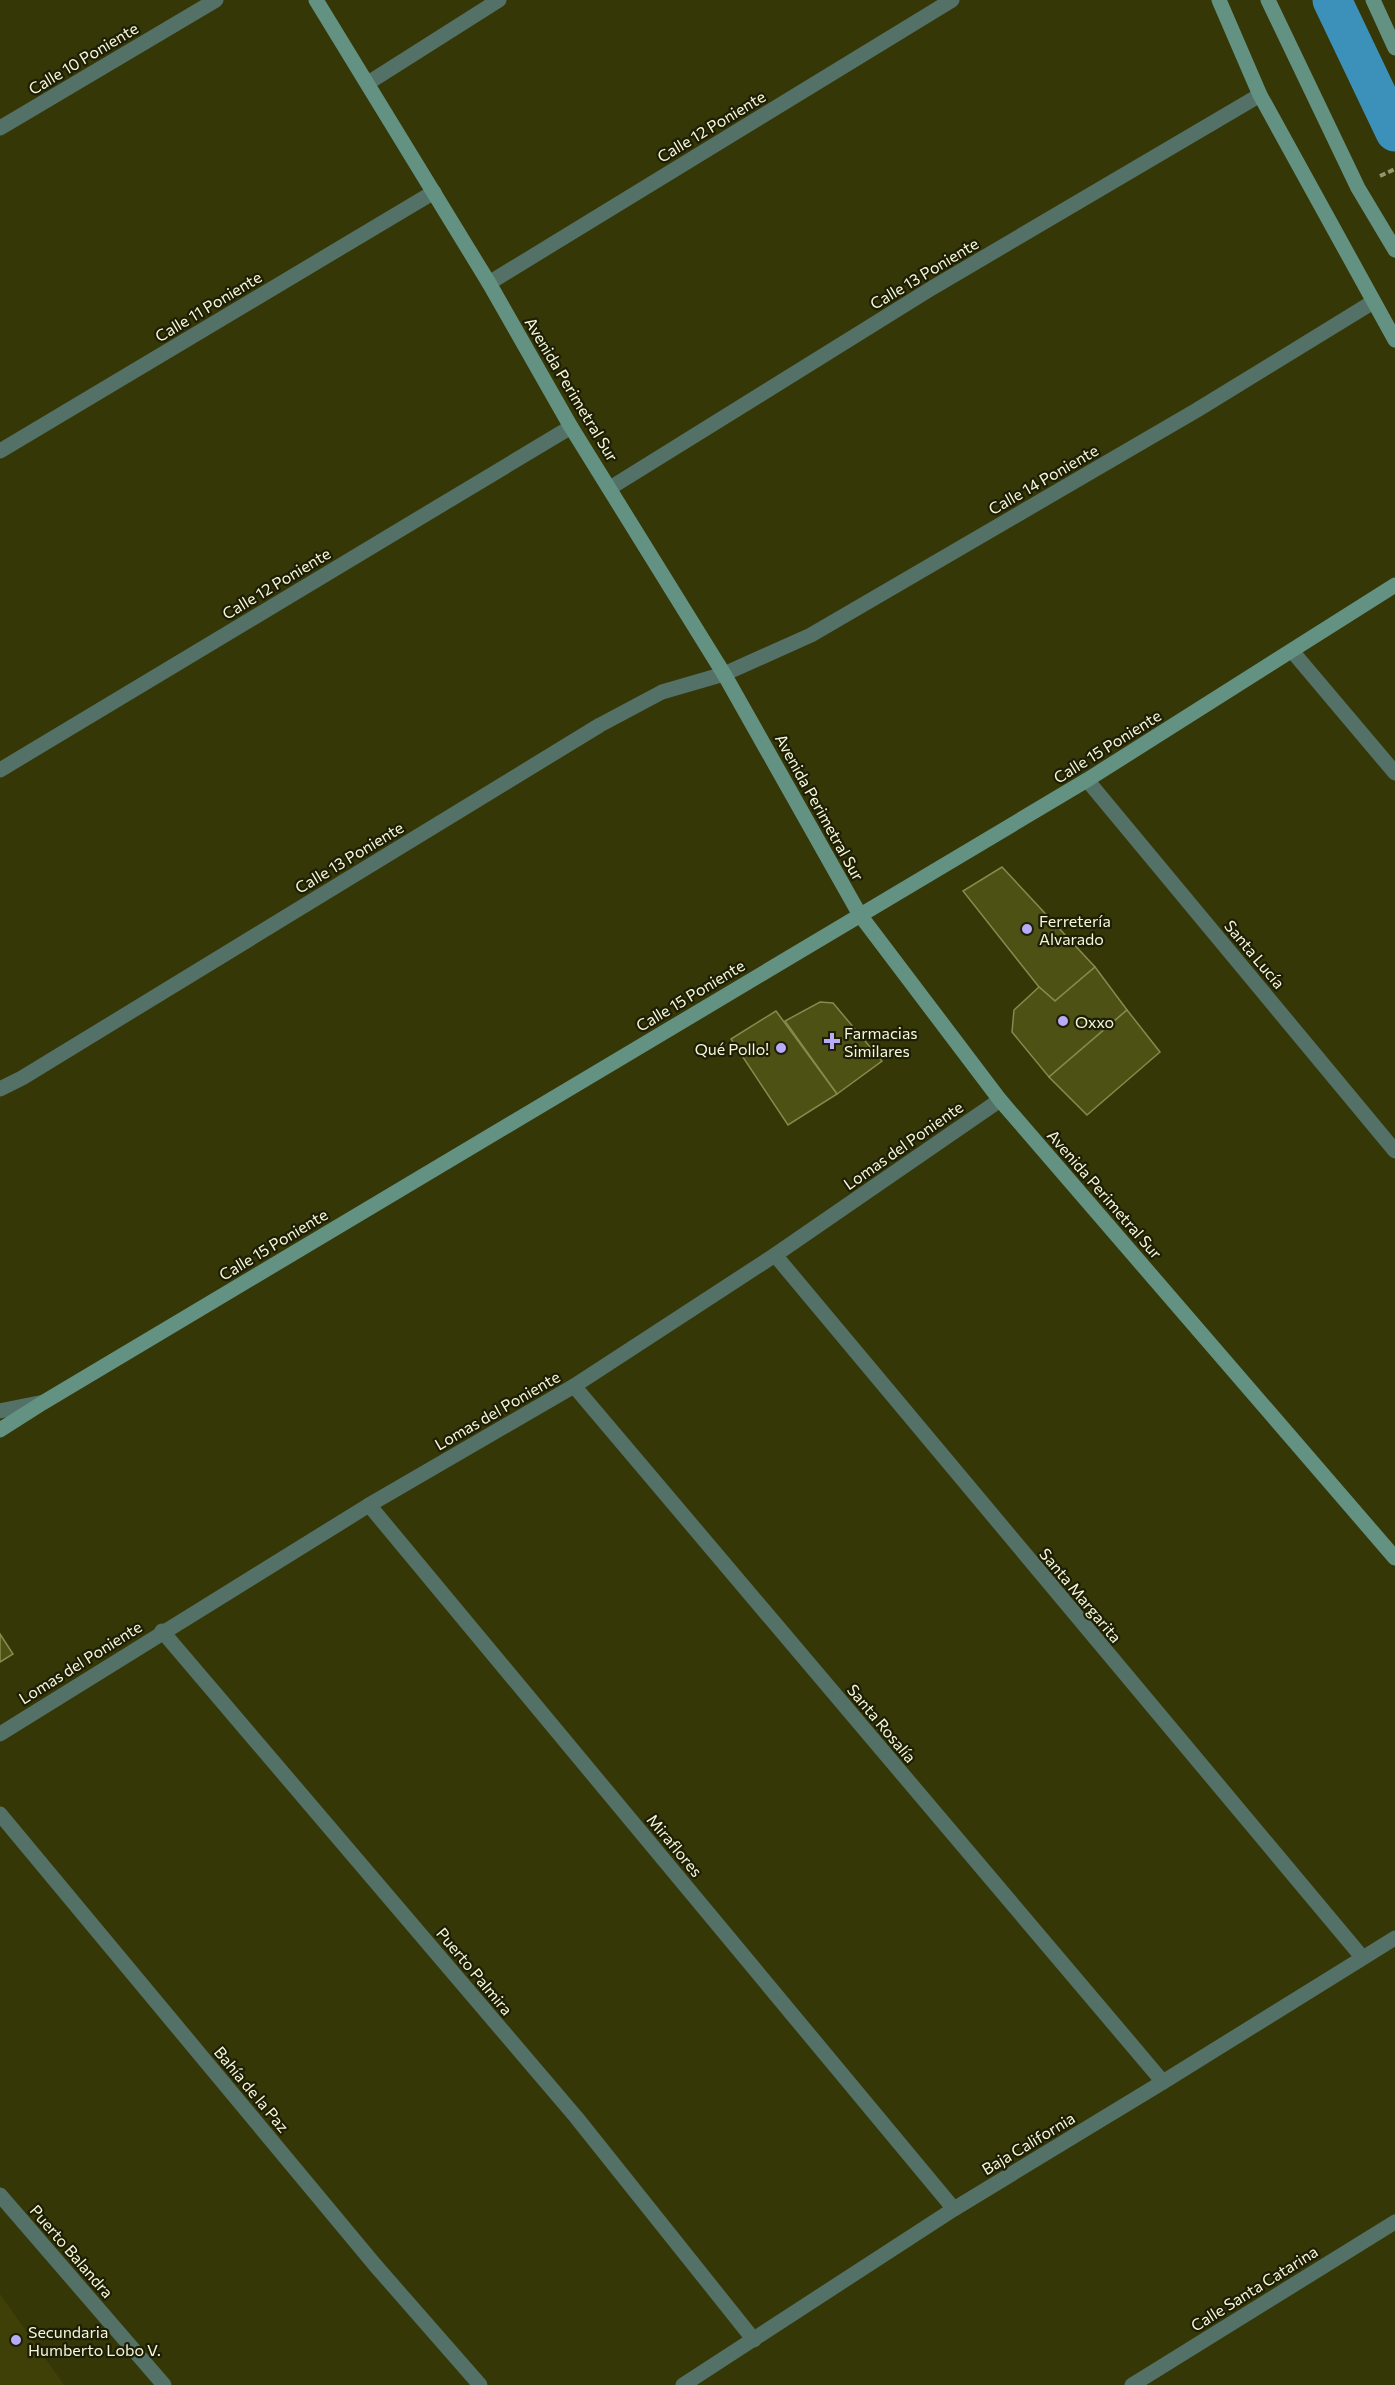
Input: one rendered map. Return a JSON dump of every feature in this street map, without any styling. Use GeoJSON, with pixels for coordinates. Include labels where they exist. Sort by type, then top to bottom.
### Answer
{"type":"FeatureCollection","features":[{"type":"Feature","properties":{"kind":"street","name":"Calle 10 Poniente"},"geometry":{"type":"LineString","coordinates":[[0,128],[216,0]]}},
{"type":"Feature","properties":{"kind":"street","name":"Avenida Perimetral Sur"},"geometry":{"type":"LineString","coordinates":[[316,0],[489,283],[571,427],[724,674],[860,915],[1000,1100],[1395,1558]]}},
{"type":"Feature","properties":{"kind":"street"},"geometry":{"type":"LineString","coordinates":[[368,83],[499,0]]}},
{"type":"Feature","properties":{"kind":"street","name":"Calle 12 Poniente"},"geometry":{"type":"LineString","coordinates":[[489,283],[952,0]]}},
{"type":"Feature","properties":{"kind":"street"},"geometry":{"type":"LineString","coordinates":[[1220,0],[1260,95],[1395,340]]}},
{"type":"Feature","properties":{"kind":"street"},"geometry":{"type":"LineString","coordinates":[[1268,0],[1358,188],[1395,250]]}},
{"type":"Feature","properties":{"kind":"street"},"geometry":{"type":"LineString","coordinates":[[1373,0],[1395,48]]}},
{"type":"Feature","properties":{"kind":"street","name":"Calle 13 Poniente"},"geometry":{"type":"LineString","coordinates":[[610,488],[932,288],[1260,95]]}},
{"type":"Feature","properties":{"kind":"street","name":"Calle 11 Poniente"},"geometry":{"type":"LineString","coordinates":[[0,451],[434,192]]}},
{"type":"Feature","properties":{"kind":"street","name":"Calle 14 Poniente"},"geometry":{"type":"LineString","coordinates":[[724,674],[811,635],[1187,416],[1373,302]]}},
{"type":"Feature","properties":{"kind":"street","name":"Calle 12 Poniente"},"geometry":{"type":"LineString","coordinates":[[0,770],[571,427]]}},
{"type":"Feature","properties":{"kind":"street","name":"Calle 15 Poniente"},"geometry":{"type":"LineString","coordinates":[[0,1430],[1087,780],[1395,585]]}},
{"type":"Feature","properties":{"kind":"street"},"geometry":{"type":"LineString","coordinates":[[1292,651],[1395,773]]}},
{"type":"Feature","properties":{"kind":"street","name":"Calle 13 Poniente"},"geometry":{"type":"LineString","coordinates":[[0,1089],[22,1078],[600,725],[662,692],[724,674]]}},
{"type":"Feature","properties":{"kind":"street","name":"Santa Lucía"},"geometry":{"type":"LineString","coordinates":[[1087,780],[1395,1151]]}},
{"type":"Feature","properties":{"kind":"street","name":"Lomas del Poniente"},"geometry":{"type":"LineString","coordinates":[[0,1734],[162,1631],[369,1505],[574,1386],[775,1255],[1000,1100]]}},
{"type":"Feature","properties":{"kind":"street","name":"Santa Margarita"},"geometry":{"type":"LineString","coordinates":[[775,1255],[1362,1957]]}},
{"type":"Feature","properties":{"kind":"street","name":"Santa Rosalía"},"geometry":{"type":"LineString","coordinates":[[574,1386],[1163,2082]]}},
{"type":"Feature","properties":{"kind":"street"},"geometry":{"type":"LineString","coordinates":[[0,1411],[44,1402]]}},
{"type":"Feature","properties":{"kind":"street","name":"Miraflores"},"geometry":{"type":"LineString","coordinates":[[369,1505],[954,2209]]}},
{"type":"Feature","properties":{"kind":"street","name":"Puerto Palmira"},"geometry":{"type":"LineString","coordinates":[[162,1631],[576,2117],[754,2340]]}},
{"type":"Feature","properties":{"kind":"street","name":"Bahía de la Paz"},"geometry":{"type":"LineString","coordinates":[[0,1814],[375,2265],[480,2385]]}},
{"type":"Feature","properties":{"kind":"street","name":"Baja California"},"geometry":{"type":"LineString","coordinates":[[682,2385],[954,2209],[1395,1938]]}},
{"type":"Feature","properties":{"kind":"street","name":"Puerto Balandra"},"geometry":{"type":"LineString","coordinates":[[0,2194],[164,2385]]}},
{"type":"Feature","properties":{"kind":"street","name":"Calle Santa Catarina"},"geometry":{"type":"LineString","coordinates":[[1132,2385],[1395,2222]]}},
{"type":"Feature","properties":{"kind":"shaded area","name":"Secundaria Humberto Lobo V."},"geometry":{"type":"Polygon","coordinates":[[[0,2294],[64,2385],[0,2385],[0,2294]]]}},
{"type":"Feature","properties":{"kind":"building","name":"Ferretería Alvarado"},"geometry":{"type":"Polygon","coordinates":[[[1002,867],[1095,967],[1055,1001],[1039,987],[963,891],[1002,867]]]}},
{"type":"Feature","properties":{"kind":"building","name":"Oxxo"},"geometry":{"type":"Polygon","coordinates":[[[1095,967],[1127,1010],[1049,1077],[1012,1032],[1014,1010],[1039,987],[1055,1001],[1095,967]]]}},
{"type":"Feature","properties":{"kind":"building","name":"Farmacias Similares"},"geometry":{"type":"Polygon","coordinates":[[[820,1002],[833,1003],[882,1061],[837,1094],[785,1021],[820,1002]]]}},
{"type":"Feature","properties":{"kind":"building"},"geometry":{"type":"Polygon","coordinates":[[[1127,1010],[1160,1052],[1087,1115],[1049,1077],[1127,1010]]]}},
{"type":"Feature","properties":{"kind":"building"},"geometry":{"type":"Polygon","coordinates":[[[776,1011],[837,1094],[788,1125],[731,1039],[776,1011]]]}},
{"type":"Feature","properties":{"kind":"building"},"geometry":{"type":"Polygon","coordinates":[[[0,1634],[13,1654],[0,1662],[0,1634]]]}},
{"type":"Feature","properties":{"kind":"waterway"},"geometry":{"type":"LineString","coordinates":[[1332,0],[1395,132]]}},
{"type":"Feature","properties":{"kind":"place","name":"Ferretería Alvarado"},"geometry":{"type":"Point","coordinates":[1027,929]}},
{"type":"Feature","properties":{"kind":"place","name":"Oxxo"},"geometry":{"type":"Point","coordinates":[1063,1021]}},
{"type":"Feature","properties":{"kind":"place","name":"Farmacias Similares"},"geometry":{"type":"Point","coordinates":[832,1041]}},
{"type":"Feature","properties":{"kind":"place","name":"Qué Pollo!"},"geometry":{"type":"Point","coordinates":[781,1048]}},
{"type":"Feature","properties":{"kind":"place","name":"Secundaria Humberto Lobo V."},"geometry":{"type":"Point","coordinates":[16,2340]}}]}
